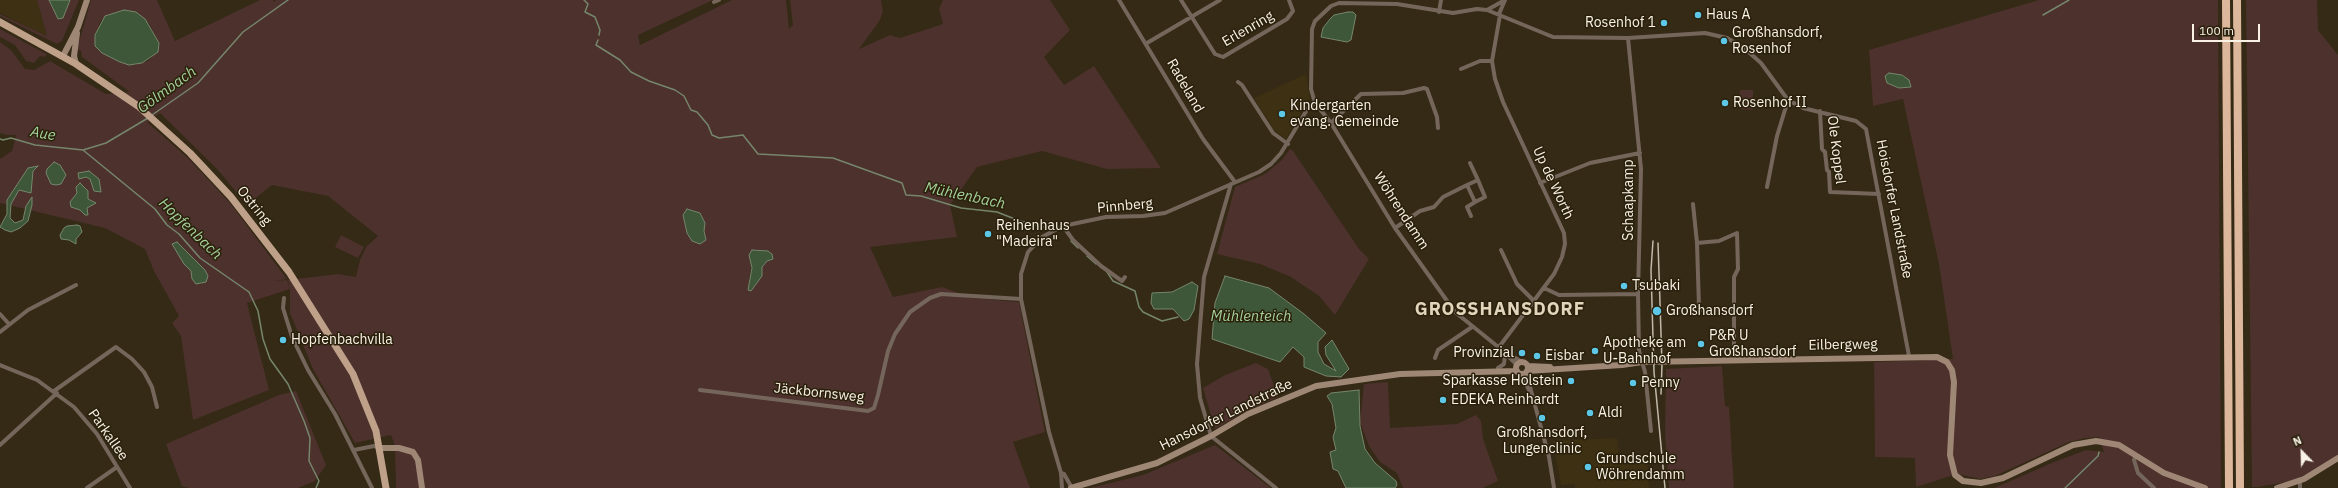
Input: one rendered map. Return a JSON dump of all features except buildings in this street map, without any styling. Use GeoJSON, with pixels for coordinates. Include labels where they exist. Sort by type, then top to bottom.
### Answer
{"type":"FeatureCollection","features":[{"type":"Feature","properties":{"kind":"highway"},"geometry":{"type":"LineString","coordinates":[[2226,0],[2229,488]]}},
{"type":"Feature","properties":{"kind":"highway"},"geometry":{"type":"LineString","coordinates":[[2237,0],[2240,488]]}},
{"type":"Feature","properties":{"kind":"main road"},"geometry":{"type":"LineString","coordinates":[[76,64],[75,48],[78,27],[87,0]]}},
{"type":"Feature","properties":{"kind":"main road","name":"Ostring"},"geometry":{"type":"LineString","coordinates":[[0,22],[76,64],[149,114],[227,192],[289,272],[353,374],[369,413],[380,448],[386,488]]}},
{"type":"Feature","properties":{"kind":"main road"},"geometry":{"type":"LineString","coordinates":[[62,56],[78,27]]}},
{"type":"Feature","properties":{"kind":"main road"},"geometry":{"type":"LineString","coordinates":[[62,56],[75,48]]}},
{"type":"Feature","properties":{"kind":"main road"},"geometry":{"type":"LineString","coordinates":[[1910,356],[1937,357],[1944,360],[1950,366],[1954,382],[1950,455],[1955,475],[1964,481],[1981,482],[2003,478],[2064,449],[2087,442],[2119,445],[2164,473],[2205,488]]}},
{"type":"Feature","properties":{"kind":"main road","name":"Eilbergweg"},"geometry":{"type":"LineString","coordinates":[[1522,369],[1622,365],[1642,362],[1910,356]]}},
{"type":"Feature","properties":{"kind":"main road","name":"Hansdorfer Landstraße"},"geometry":{"type":"LineString","coordinates":[[1489,370],[1498,368],[1522,369]]}},
{"type":"Feature","properties":{"kind":"main road","name":"Hansdorfer Landstraße"},"geometry":{"type":"LineString","coordinates":[[1072,488],[1136,471],[1211,436],[1248,414],[1316,386],[1387,375],[1522,369]]}},
{"type":"Feature","properties":{"kind":"main road"},"geometry":{"type":"LineString","coordinates":[[380,448],[399,448],[413,452],[418,460],[422,488]]}},
{"type":"Feature","properties":{"kind":"main road"},"geometry":{"type":"LineString","coordinates":[[2278,488],[2300,481],[2338,458]]}},
{"type":"Feature","properties":{"kind":"street","name":"Radeland"},"geometry":{"type":"LineString","coordinates":[[1119,0],[1147,43],[1203,139],[1235,182]]}},
{"type":"Feature","properties":{"kind":"street","name":"Erlenring"},"geometry":{"type":"LineString","coordinates":[[1181,0],[1215,54],[1223,57],[1287,19],[1293,11],[1289,0]]}},
{"type":"Feature","properties":{"kind":"street"},"geometry":{"type":"LineString","coordinates":[[1147,43],[1220,0]]}},
{"type":"Feature","properties":{"kind":"street"},"geometry":{"type":"LineString","coordinates":[[1440,0],[1440,12]]}},
{"type":"Feature","properties":{"kind":"street"},"geometry":{"type":"LineString","coordinates":[[1487,10],[1505,0]]}},
{"type":"Feature","properties":{"kind":"street","name":"Up de Worth"},"geometry":{"type":"LineString","coordinates":[[1500,348],[1544,288],[1560,263],[1565,244],[1564,233],[1503,102],[1495,79],[1492,61],[1500,14],[1505,0]]}},
{"type":"Feature","properties":{"kind":"street","name":"Hoisdorfer Landstraße"},"geometry":{"type":"LineString","coordinates":[[1315,102],[1311,89],[1312,29],[1315,21],[1323,11],[1338,1],[1398,4],[1440,12],[1487,10],[1500,14],[1553,37],[1628,38],[1705,34],[1727,38],[1753,54],[1788,100],[1803,108],[1820,111],[1851,120],[1863,126],[1868,134],[1910,356]]}},
{"type":"Feature","properties":{"kind":"street","name":"Schaapkamp"},"geometry":{"type":"LineString","coordinates":[[1628,38],[1640,153],[1638,294],[1639,351],[1645,372],[1652,431]]}},
{"type":"Feature","properties":{"kind":"street"},"geometry":{"type":"LineString","coordinates":[[1461,69],[1480,60],[1492,61]]}},
{"type":"Feature","properties":{"kind":"street"},"geometry":{"type":"LineString","coordinates":[[1238,82],[1242,85],[1273,133],[1288,144]]}},
{"type":"Feature","properties":{"kind":"street"},"geometry":{"type":"LineString","coordinates":[[1331,123],[1361,94],[1403,93],[1424,88],[1427,89],[1437,117],[1438,128]]}},
{"type":"Feature","properties":{"kind":"street"},"geometry":{"type":"LineString","coordinates":[[1767,187],[1777,136],[1788,100]]}},
{"type":"Feature","properties":{"kind":"street","name":"Wöhrendamm"},"geometry":{"type":"LineString","coordinates":[[1315,102],[1331,123],[1395,228],[1449,304],[1472,327],[1500,348],[1522,369],[1531,392],[1549,457],[1554,488]]}},
{"type":"Feature","properties":{"kind":"street","name":"Pinnberg"},"geometry":{"type":"LineString","coordinates":[[1021,300],[1022,274],[1028,252],[1042,237],[1063,226],[1106,217],[1143,216],[1165,213],[1259,172],[1271,164],[1288,144],[1308,108],[1315,102]]}},
{"type":"Feature","properties":{"kind":"street","name":"Ole Koppel"},"geometry":{"type":"LineString","coordinates":[[1820,111],[1822,149],[1825,152],[1827,170],[1829,172],[1830,192],[1879,194]]}},
{"type":"Feature","properties":{"kind":"street"},"geometry":{"type":"LineString","coordinates":[[1540,183],[1590,163],[1640,153]]}},
{"type":"Feature","properties":{"kind":"street"},"geometry":{"type":"LineString","coordinates":[[1470,163],[1485,197],[1467,207],[1471,216]]}},
{"type":"Feature","properties":{"kind":"street"},"geometry":{"type":"LineString","coordinates":[[1395,228],[1420,211],[1434,208],[1443,197],[1478,180]]}},
{"type":"Feature","properties":{"kind":"street"},"geometry":{"type":"LineString","coordinates":[[1231,184],[1204,277],[1198,341],[1197,377],[1200,398],[1211,436],[1276,488]]}},
{"type":"Feature","properties":{"kind":"street"},"geometry":{"type":"LineString","coordinates":[[1467,185],[1475,202]]}},
{"type":"Feature","properties":{"kind":"street"},"geometry":{"type":"LineString","coordinates":[[1693,204],[1697,243],[1700,309],[1734,309]]}},
{"type":"Feature","properties":{"kind":"street"},"geometry":{"type":"LineString","coordinates":[[1063,226],[1074,240],[1100,266],[1122,281],[1125,276]]}},
{"type":"Feature","properties":{"kind":"street"},"geometry":{"type":"LineString","coordinates":[[1697,243],[1719,241],[1737,233],[1738,268],[1734,277],[1734,359]]}},
{"type":"Feature","properties":{"kind":"street"},"geometry":{"type":"LineString","coordinates":[[1501,250],[1517,284],[1534,301]]}},
{"type":"Feature","properties":{"kind":"street"},"geometry":{"type":"LineString","coordinates":[[0,332],[8,324],[28,310],[76,285]]}},
{"type":"Feature","properties":{"kind":"street"},"geometry":{"type":"LineString","coordinates":[[1544,288],[1559,295],[1638,294]]}},
{"type":"Feature","properties":{"kind":"street","name":"Jäckbornsweg"},"geometry":{"type":"LineString","coordinates":[[700,390],[868,411],[874,408],[888,351],[895,334],[901,323],[916,308],[930,298],[941,294],[1021,300]]}},
{"type":"Feature","properties":{"kind":"street"},"geometry":{"type":"LineString","coordinates":[[284,298],[283,308],[292,337],[308,370],[354,450],[372,488]]}},
{"type":"Feature","properties":{"kind":"street"},"geometry":{"type":"LineString","coordinates":[[1021,300],[1049,432],[1061,473],[1062,488]]}},
{"type":"Feature","properties":{"kind":"street"},"geometry":{"type":"LineString","coordinates":[[0,314],[8,324]]}},
{"type":"Feature","properties":{"kind":"street"},"geometry":{"type":"LineString","coordinates":[[1435,358],[1438,350],[1472,327]]}},
{"type":"Feature","properties":{"kind":"street"},"geometry":{"type":"LineString","coordinates":[[0,445],[56,392],[116,347],[132,359],[144,372],[153,390],[157,407]]}},
{"type":"Feature","properties":{"kind":"street","name":"Wöhrendamm"},"geometry":{"type":"LineString","coordinates":[[1500,348],[1505,355],[1522,369]]}},
{"type":"Feature","properties":{"kind":"street"},"geometry":{"type":"LineString","coordinates":[[1498,368],[1504,364],[1505,355]]}},
{"type":"Feature","properties":{"kind":"street","name":"Parkallee"},"geometry":{"type":"LineString","coordinates":[[0,366],[29,376],[56,392],[74,407],[92,427],[130,488]]}},
{"type":"Feature","properties":{"kind":"street"},"geometry":{"type":"LineString","coordinates":[[354,450],[374,446],[380,448]]}},
{"type":"Feature","properties":{"kind":"street"},"geometry":{"type":"LineString","coordinates":[[2136,455],[2134,460],[2138,473],[2154,488]]}},
{"type":"Feature","properties":{"kind":"street"},"geometry":{"type":"LineString","coordinates":[[87,488],[118,467]]}},
{"type":"Feature","properties":{"kind":"street"},"geometry":{"type":"LineString","coordinates":[[1061,473],[1064,474],[1072,488]]}},
{"type":"Feature","properties":{"kind":"street"},"geometry":{"type":"LineString","coordinates":[[2300,481],[2300,488]]}},
{"type":"Feature","properties":{"kind":"shaded area"},"geometry":{"type":"Polygon","coordinates":[[[0,0],[37,0],[47,36],[0,13],[0,0]]]}},
{"type":"Feature","properties":{"kind":"shaded area"},"geometry":{"type":"Polygon","coordinates":[[[37,0],[49,0],[58,19],[63,18],[70,0],[79,0],[62,41],[57,44],[0,16],[0,14],[47,36],[37,0]]]}},
{"type":"Feature","properties":{"kind":"shaded area"},"geometry":{"type":"Polygon","coordinates":[[[91,0],[157,0],[175,41],[260,0],[273,0],[274,2],[276,0],[713,0],[638,35],[640,45],[732,0],[786,0],[789,29],[793,25],[790,0],[881,0],[883,11],[880,20],[859,49],[890,35],[900,38],[943,24],[939,9],[943,0],[1050,0],[1070,30],[1044,57],[1064,85],[1094,66],[1161,168],[1107,169],[1042,151],[977,167],[950,205],[957,237],[870,247],[893,297],[942,287],[972,298],[1019,302],[1045,432],[1013,442],[1030,488],[396,488],[395,446],[391,435],[355,443],[313,369],[290,313],[290,289],[247,303],[269,390],[193,420],[181,336],[172,323],[179,316],[154,271],[145,249],[105,228],[0,203],[0,159],[12,151],[16,135],[0,133],[0,42],[11,50],[25,69],[34,70],[50,61],[106,94],[130,92],[82,57],[81,51],[77,49],[91,0]],[[101,20],[95,35],[102,53],[120,62],[135,65],[148,61],[152,57],[159,43],[149,24],[101,20]],[[160,113],[147,122],[189,159],[230,203],[287,279],[273,281],[287,280],[290,289],[288,280],[338,274],[356,277],[360,260],[366,247],[378,236],[328,196],[272,185],[247,205],[218,170],[160,113]],[[683,215],[687,233],[706,240],[704,231],[705,223],[683,215]],[[752,261],[749,281],[751,291],[762,276],[762,267],[767,261],[752,261]]]}},
{"type":"Feature","properties":{"kind":"shaded area"},"geometry":{"type":"Polygon","coordinates":[[[2039,0],[2218,0],[2221,488],[1994,488],[2086,450],[2104,452],[2099,437],[2085,438],[2069,442],[1995,476],[1981,479],[1957,474],[1916,487],[1915,458],[1875,457],[1874,362],[1953,359],[1939,264],[1903,99],[1873,106],[1869,50],[2039,0]]]}},
{"type":"Feature","properties":{"kind":"shaded area"},"geometry":{"type":"Polygon","coordinates":[[[2246,0],[2317,0],[2318,30],[2338,55],[2338,455],[2326,464],[2293,481],[2257,487],[2252,487],[2246,0]]]}},
{"type":"Feature","properties":{"kind":"shaded area"},"geometry":{"type":"Polygon","coordinates":[[[0,29],[47,54],[45,57],[40,56],[34,63],[26,61],[15,45],[0,37],[0,29]]]}},
{"type":"Feature","properties":{"kind":"shaded area","name":"Kindergarten evang. Gemeinde"},"geometry":{"type":"Polygon","coordinates":[[[1306,74],[1310,98],[1286,139],[1274,130],[1254,98],[1306,74]]]}},
{"type":"Feature","properties":{"kind":"shaded area"},"geometry":{"type":"Polygon","coordinates":[[[1740,90],[1753,90],[1753,110],[1740,109],[1740,90]]]}},
{"type":"Feature","properties":{"kind":"shaded area"},"geometry":{"type":"Polygon","coordinates":[[[1290,149],[1293,151],[1359,249],[1369,259],[1335,315],[1319,296],[1291,277],[1260,264],[1217,254],[1235,187],[1265,174],[1282,160],[1290,149]]]}},
{"type":"Feature","properties":{"kind":"shaded area"},"geometry":{"type":"Polygon","coordinates":[[[341,235],[364,247],[358,258],[335,247],[341,235]]]}},
{"type":"Feature","properties":{"kind":"shaded area"},"geometry":{"type":"Polygon","coordinates":[[[1256,363],[1268,369],[1278,397],[1245,412],[1215,429],[1203,388],[1225,375],[1256,363]]]}},
{"type":"Feature","properties":{"kind":"shaded area"},"geometry":{"type":"Polygon","coordinates":[[[1722,366],[1725,406],[1729,407],[1734,488],[1669,488],[1665,435],[1666,369],[1722,366]]]}},
{"type":"Feature","properties":{"kind":"shaded area"},"geometry":{"type":"Polygon","coordinates":[[[1388,382],[1390,428],[1457,424],[1476,415],[1481,421],[1483,439],[1498,481],[1483,488],[1403,488],[1397,473],[1380,462],[1369,446],[1360,422],[1364,384],[1388,382]]]}},
{"type":"Feature","properties":{"kind":"shaded area"},"geometry":{"type":"Polygon","coordinates":[[[296,391],[326,465],[315,481],[298,488],[189,488],[182,486],[166,444],[279,395],[296,391]]]}},
{"type":"Feature","properties":{"kind":"shaded area","name":"Grundschule Wöhrendamm"},"geometry":{"type":"Polygon","coordinates":[[[1617,438],[1619,460],[1647,459],[1649,488],[1575,488],[1575,484],[1561,485],[1553,441],[1617,438]]]}},
{"type":"Feature","properties":{"kind":"shaded area"},"geometry":{"type":"Polygon","coordinates":[[[1215,445],[1271,488],[1090,488],[1143,475],[1215,445]]]}},
{"type":"Feature","properties":{"kind":"water"},"geometry":{"type":"Polygon","coordinates":[[[49,0],[70,0],[63,18],[58,19],[49,0]]]}},
{"type":"Feature","properties":{"kind":"water"},"geometry":{"type":"Polygon","coordinates":[[[124,10],[136,12],[145,19],[159,43],[158,52],[142,63],[129,65],[120,62],[102,53],[95,46],[95,35],[105,16],[124,10]]]}},
{"type":"Feature","properties":{"kind":"water"},"geometry":{"type":"Polygon","coordinates":[[[1353,12],[1356,15],[1351,40],[1347,42],[1321,37],[1323,28],[1334,15],[1353,12]]]}},
{"type":"Feature","properties":{"kind":"water"},"geometry":{"type":"Polygon","coordinates":[[[1889,73],[1902,75],[1909,80],[1911,87],[1899,88],[1887,83],[1885,76],[1889,73]]]}},
{"type":"Feature","properties":{"kind":"water"},"geometry":{"type":"Polygon","coordinates":[[[54,162],[60,165],[66,175],[61,184],[56,185],[51,184],[46,173],[47,169],[54,162]]]}},
{"type":"Feature","properties":{"kind":"water"},"geometry":{"type":"Polygon","coordinates":[[[38,166],[33,171],[31,193],[19,190],[11,204],[10,218],[15,223],[23,220],[26,206],[32,197],[32,205],[28,221],[20,228],[11,232],[5,230],[0,227],[7,214],[7,200],[28,168],[38,166]]]}},
{"type":"Feature","properties":{"kind":"water"},"geometry":{"type":"Polygon","coordinates":[[[89,171],[99,179],[101,192],[94,191],[90,179],[86,177],[79,179],[78,173],[89,171]]]}},
{"type":"Feature","properties":{"kind":"water"},"geometry":{"type":"Polygon","coordinates":[[[80,183],[88,191],[88,199],[96,203],[87,208],[88,215],[85,215],[80,210],[71,207],[70,202],[77,193],[76,187],[80,183]]]}},
{"type":"Feature","properties":{"kind":"water"},"geometry":{"type":"Polygon","coordinates":[[[687,209],[700,213],[705,223],[704,231],[706,240],[700,244],[692,241],[687,233],[683,215],[687,209]]]}},
{"type":"Feature","properties":{"kind":"water"},"geometry":{"type":"Polygon","coordinates":[[[67,226],[80,226],[82,232],[76,239],[76,244],[69,240],[61,239],[60,235],[64,228],[67,226]]]}},
{"type":"Feature","properties":{"kind":"water"},"geometry":{"type":"Polygon","coordinates":[[[177,242],[205,270],[208,276],[206,282],[196,284],[192,279],[191,271],[184,264],[172,244],[177,242]]]}},
{"type":"Feature","properties":{"kind":"water"},"geometry":{"type":"Polygon","coordinates":[[[752,250],[768,251],[772,254],[773,259],[767,261],[762,267],[762,276],[751,291],[748,290],[752,268],[749,255],[752,250]]]}},
{"type":"Feature","properties":{"kind":"water","name":"Mühlenteich"},"geometry":{"type":"Polygon","coordinates":[[[1225,276],[1269,288],[1304,314],[1326,333],[1318,342],[1318,352],[1324,364],[1336,371],[1326,355],[1325,347],[1332,340],[1349,369],[1341,377],[1326,376],[1304,367],[1304,357],[1293,347],[1280,362],[1212,339],[1215,303],[1225,276]]]}},
{"type":"Feature","properties":{"kind":"water"},"geometry":{"type":"Polygon","coordinates":[[[1192,282],[1198,286],[1194,310],[1189,319],[1184,321],[1173,309],[1154,309],[1151,303],[1152,293],[1172,292],[1192,282]]]}},
{"type":"Feature","properties":{"kind":"water"},"geometry":{"type":"Polygon","coordinates":[[[1359,390],[1360,426],[1365,449],[1375,463],[1396,481],[1397,485],[1395,488],[1346,488],[1338,471],[1333,469],[1330,452],[1336,450],[1333,437],[1336,428],[1332,404],[1327,396],[1331,393],[1359,390]]]}},
{"type":"Feature","properties":{"kind":"waterway","name":"Gölmbach"},"geometry":{"type":"LineString","coordinates":[[152,115],[198,83],[243,32],[288,0]]}},
{"type":"Feature","properties":{"kind":"waterway","name":"Mühlenbach"},"geometry":{"type":"LineString","coordinates":[[584,0],[588,4],[585,12],[595,17],[600,30],[599,35]]}},
{"type":"Feature","properties":{"kind":"waterway"},"geometry":{"type":"LineString","coordinates":[[2043,15],[2069,0]]}},
{"type":"Feature","properties":{"kind":"waterway","name":"Mühlenbach"},"geometry":{"type":"LineString","coordinates":[[598,40],[596,45],[620,60],[631,72],[649,81],[675,90],[684,96],[691,110],[697,112],[708,125],[712,135],[719,138],[743,135],[758,154],[833,158],[902,183],[906,195],[921,196],[961,208],[997,212],[1020,221],[1043,227],[1057,227]]}},
{"type":"Feature","properties":{"kind":"waterway","name":"Aue"},"geometry":{"type":"LineString","coordinates":[[0,139],[3,140],[11,138],[35,145],[83,150],[106,143],[148,118]]}},
{"type":"Feature","properties":{"kind":"waterway","name":"Hopfenbach"},"geometry":{"type":"LineString","coordinates":[[83,150],[155,209],[167,225],[179,234],[200,258],[249,292],[258,311],[263,339],[270,359],[288,384],[310,438],[309,461],[319,481],[316,488]]}},
{"type":"Feature","properties":{"kind":"waterway"},"geometry":{"type":"LineString","coordinates":[[1071,241],[1078,248]]}},
{"type":"Feature","properties":{"kind":"waterway"},"geometry":{"type":"LineString","coordinates":[[1087,256],[1096,264]]}},
{"type":"Feature","properties":{"kind":"waterway"},"geometry":{"type":"LineString","coordinates":[[1107,272],[1113,281],[1135,291],[1139,307],[1143,312],[1162,321],[1178,317]]}},
{"type":"Feature","properties":{"kind":"waterway"},"geometry":{"type":"LineString","coordinates":[[2065,488],[2098,456],[2099,452]]}},
{"type":"Feature","properties":{"kind":"railway"},"geometry":{"type":"LineString","coordinates":[[1653,241],[1651,270],[1654,372],[1665,488]]}},
{"type":"Feature","properties":{"kind":"railway"},"geometry":{"type":"LineString","coordinates":[[1658,243],[1662,364],[1661,394]]}},
{"type":"Feature","properties":{"kind":"place","name":"Haus A"},"geometry":{"type":"Point","coordinates":[1698,15]}},
{"type":"Feature","properties":{"kind":"place","name":"Rosenhof 1"},"geometry":{"type":"Point","coordinates":[1664,23]}},
{"type":"Feature","properties":{"kind":"place","name":"Großhansdorf, Rosenhof"},"geometry":{"type":"Point","coordinates":[1724,41]}},
{"type":"Feature","properties":{"kind":"place","name":"Rosenhof II"},"geometry":{"type":"Point","coordinates":[1725,103]}},
{"type":"Feature","properties":{"kind":"place","name":"Kindergarten evang. Gemeinde"},"geometry":{"type":"Point","coordinates":[1282,114]}},
{"type":"Feature","properties":{"kind":"place","name":"Reihenhaus \"Madeira\""},"geometry":{"type":"Point","coordinates":[988,234]}},
{"type":"Feature","properties":{"kind":"place","name":"Tsubaki"},"geometry":{"type":"Point","coordinates":[1624,286]}},
{"type":"Feature","properties":{"kind":"place","name":"Großhansdorf"},"geometry":{"type":"Point","coordinates":[1657,311]}},
{"type":"Feature","properties":{"kind":"place","name":"Hopfenbachvilla"},"geometry":{"type":"Point","coordinates":[283,340]}},
{"type":"Feature","properties":{"kind":"place","name":"P&R U Großhansdorf"},"geometry":{"type":"Point","coordinates":[1701,344]}},
{"type":"Feature","properties":{"kind":"place","name":"Apotheke am U-Bahnhof"},"geometry":{"type":"Point","coordinates":[1595,351]}},
{"type":"Feature","properties":{"kind":"place","name":"Provinzial"},"geometry":{"type":"Point","coordinates":[1522,353]}},
{"type":"Feature","properties":{"kind":"place","name":"Eisbar"},"geometry":{"type":"Point","coordinates":[1537,356]}},
{"type":"Feature","properties":{"kind":"place","name":"Sparkasse Holstein"},"geometry":{"type":"Point","coordinates":[1571,381]}},
{"type":"Feature","properties":{"kind":"place","name":"Penny"},"geometry":{"type":"Point","coordinates":[1633,383]}},
{"type":"Feature","properties":{"kind":"place","name":"EDEKA Reinhardt"},"geometry":{"type":"Point","coordinates":[1443,400]}},
{"type":"Feature","properties":{"kind":"place","name":"Aldi"},"geometry":{"type":"Point","coordinates":[1590,413]}},
{"type":"Feature","properties":{"kind":"place","name":"Großhansdorf, Lungenclinic"},"geometry":{"type":"Point","coordinates":[1542,418]}},
{"type":"Feature","properties":{"kind":"place","name":"Grundschule Wöhrendamm"},"geometry":{"type":"Point","coordinates":[1588,467]}},
{"type":"Feature","properties":{"kind":"district","name":"GROSSHANSDORF"},"geometry":{"type":"Point","coordinates":[1500,310]}}]}
